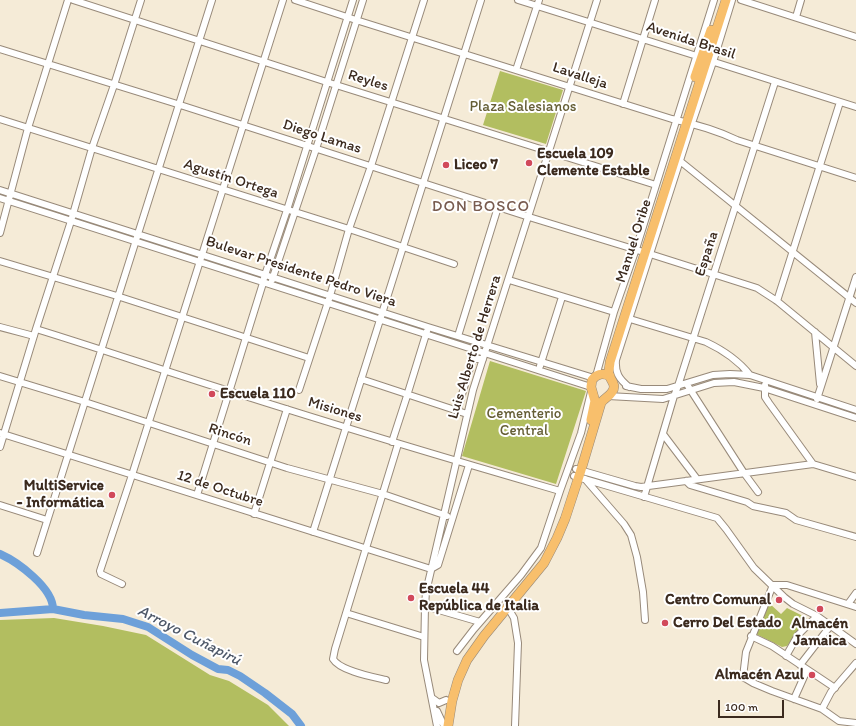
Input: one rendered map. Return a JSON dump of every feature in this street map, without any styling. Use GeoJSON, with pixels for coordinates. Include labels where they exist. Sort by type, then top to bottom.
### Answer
{"type":"FeatureCollection","features":[{"type":"Feature","properties":{"kind":"highway","name":"Manuel Oribe"},"geometry":{"type":"LineString","coordinates":[[705,59],[720,0]]}},
{"type":"Feature","properties":{"kind":"highway","name":"Manuel Oribe"},"geometry":{"type":"LineString","coordinates":[[446,725],[458,680],[467,660],[484,636],[544,563],[561,529],[601,404],[614,389],[611,379],[610,362],[692,97],[726,0]]}},
{"type":"Feature","properties":{"kind":"highway","name":"Manuel Oribe"},"geometry":{"type":"LineString","coordinates":[[446,725],[446,700],[464,656],[473,641],[525,581],[546,549],[579,474],[595,401],[594,383],[643,252]]}},
{"type":"Feature","properties":{"kind":"highway"},"geometry":{"type":"LineString","coordinates":[[607,396],[598,396],[594,383],[605,374],[611,379]]}},
{"type":"Feature","properties":{"kind":"street"},"geometry":{"type":"LineString","coordinates":[[0,233],[28,128],[68,0]]}},
{"type":"Feature","properties":{"kind":"street","name":"Reyles"},"geometry":{"type":"LineString","coordinates":[[72,0],[336,85],[656,185]]}},
{"type":"Feature","properties":{"kind":"street"},"geometry":{"type":"LineString","coordinates":[[0,447],[2,434],[72,221],[92,148],[141,0]]}},
{"type":"Feature","properties":{"kind":"street"},"geometry":{"type":"LineString","coordinates":[[36,553],[212,0]]}},
{"type":"Feature","properties":{"kind":"street"},"geometry":{"type":"LineString","coordinates":[[122,584],[101,574],[100,571],[283,0]]}},
{"type":"Feature","properties":{"kind":"street","name":"Lavalleja"},"geometry":{"type":"LineString","coordinates":[[295,0],[347,18],[623,104],[722,133],[756,147],[856,178]]}},
{"type":"Feature","properties":{"kind":"street"},"geometry":{"type":"LineString","coordinates":[[197,495],[212,443],[353,0]]}},
{"type":"Feature","properties":{"kind":"street"},"geometry":{"type":"LineString","coordinates":[[264,283],[268,283],[274,278],[363,0]]}},
{"type":"Feature","properties":{"kind":"street"},"geometry":{"type":"LineString","coordinates":[[299,390],[328,303],[349,229],[371,166],[424,0]]}},
{"type":"Feature","properties":{"kind":"street"},"geometry":{"type":"LineString","coordinates":[[313,532],[481,0]]}},
{"type":"Feature","properties":{"kind":"street","name":"Avenida Brasil"},"geometry":{"type":"LineString","coordinates":[[518,0],[538,3],[590,23],[856,107]]}},
{"type":"Feature","properties":{"kind":"street","name":"Luis Alberto de Herrera"},"geometry":{"type":"LineString","coordinates":[[446,725],[433,710],[424,660],[425,606],[432,569],[467,414],[597,0]]}},
{"type":"Feature","properties":{"kind":"street"},"geometry":{"type":"LineString","coordinates":[[623,104],[655,0]]}},
{"type":"Feature","properties":{"kind":"street","name":"Manuel Oribe"},"geometry":{"type":"LineString","coordinates":[[457,651],[536,556],[544,542],[560,491],[581,433],[614,312],[643,252],[656,185],[684,122],[705,59],[714,0]]}},
{"type":"Feature","properties":{"kind":"street"},"geometry":{"type":"LineString","coordinates":[[629,387],[620,380],[615,368],[616,360],[630,318],[643,252],[680,161],[684,122],[705,59],[732,0]]}},
{"type":"Feature","properties":{"kind":"street"},"geometry":{"type":"LineString","coordinates":[[741,0],[856,37]]}},
{"type":"Feature","properties":{"kind":"street"},"geometry":{"type":"LineString","coordinates":[[796,17],[801,0]]}},
{"type":"Feature","properties":{"kind":"street"},"geometry":{"type":"LineString","coordinates":[[516,70],[538,3]]}},
{"type":"Feature","properties":{"kind":"street","name":"Diego Lamas"},"geometry":{"type":"LineString","coordinates":[[0,49],[179,104],[529,217],[757,288],[777,300],[856,366]]}},
{"type":"Feature","properties":{"kind":"street","name":"España"},"geometry":{"type":"LineString","coordinates":[[644,497],[674,396],[756,147],[775,82]]}},
{"type":"Feature","properties":{"kind":"street"},"geometry":{"type":"LineString","coordinates":[[777,300],[840,102]]}},
{"type":"Feature","properties":{"kind":"street","name":"Agustín Ortega"},"geometry":{"type":"LineString","coordinates":[[0,119],[349,229],[454,264]]}},
{"type":"Feature","properties":{"kind":"street"},"geometry":{"type":"LineString","coordinates":[[680,161],[792,253],[856,303]]}},
{"type":"Feature","properties":{"kind":"street","name":"Bulevar Presidente Pedro Viera"},"geometry":{"type":"LineString","coordinates":[[0,190],[330,296],[581,374],[594,383]]}},
{"type":"Feature","properties":{"kind":"street","name":"Bulevar Presidente Pedro Viera"},"geometry":{"type":"LineString","coordinates":[[0,198],[426,334],[484,356],[539,370],[577,382],[594,383]]}},
{"type":"Feature","properties":{"kind":"street"},"geometry":{"type":"LineString","coordinates":[[458,336],[498,207]]}},
{"type":"Feature","properties":{"kind":"street"},"geometry":{"type":"LineString","coordinates":[[0,261],[118,296],[309,358]]}},
{"type":"Feature","properties":{"kind":"street"},"geometry":{"type":"LineString","coordinates":[[815,404],[856,276]]}},
{"type":"Feature","properties":{"kind":"street"},"geometry":{"type":"LineString","coordinates":[[509,280],[614,312]]}},
{"type":"Feature","properties":{"kind":"street"},"geometry":{"type":"LineString","coordinates":[[539,370],[562,297]]}},
{"type":"Feature","properties":{"kind":"street"},"geometry":{"type":"LineString","coordinates":[[630,318],[694,338],[718,348],[744,367],[750,375]]}},
{"type":"Feature","properties":{"kind":"street"},"geometry":{"type":"LineString","coordinates":[[0,327],[34,336]]}},
{"type":"Feature","properties":{"kind":"street"},"geometry":{"type":"LineString","coordinates":[[386,680],[363,675],[341,666],[333,659],[383,494],[407,394],[428,327]]}},
{"type":"Feature","properties":{"kind":"street","name":"Misiones"},"geometry":{"type":"LineString","coordinates":[[36,329],[456,462],[560,491]]}},
{"type":"Feature","properties":{"kind":"street"},"geometry":{"type":"LineString","coordinates":[[815,332],[820,387]]}},
{"type":"Feature","properties":{"kind":"street"},"geometry":{"type":"LineString","coordinates":[[457,411],[472,361],[484,356]]}},
{"type":"Feature","properties":{"kind":"street"},"geometry":{"type":"LineString","coordinates":[[577,382],[576,377],[581,374]]}},
{"type":"Feature","properties":{"kind":"street"},"geometry":{"type":"LineString","coordinates":[[611,379],[629,387],[653,390],[667,389],[702,378],[722,374],[750,375],[856,410]]}},
{"type":"Feature","properties":{"kind":"street","name":"Rincón"},"geometry":{"type":"LineString","coordinates":[[0,376],[270,462],[329,480],[383,494],[452,518]]}},
{"type":"Feature","properties":{"kind":"street"},"geometry":{"type":"LineString","coordinates":[[361,378],[467,414]]}},
{"type":"Feature","properties":{"kind":"street"},"geometry":{"type":"LineString","coordinates":[[766,381],[764,388],[765,397],[813,464]]}},
{"type":"Feature","properties":{"kind":"street"},"geometry":{"type":"LineString","coordinates":[[607,396],[663,398],[714,383],[734,382],[764,388],[856,418]]}},
{"type":"Feature","properties":{"kind":"street"},"geometry":{"type":"LineString","coordinates":[[687,383],[690,390],[744,473],[758,492]]}},
{"type":"Feature","properties":{"kind":"street"},"geometry":{"type":"LineString","coordinates":[[254,514],[287,409]]}},
{"type":"Feature","properties":{"kind":"street","name":"12 de Octubre"},"geometry":{"type":"LineString","coordinates":[[2,434],[432,569]]}},
{"type":"Feature","properties":{"kind":"street"},"geometry":{"type":"LineString","coordinates":[[663,434],[698,479]]}},
{"type":"Feature","properties":{"kind":"street"},"geometry":{"type":"LineString","coordinates":[[579,474],[635,486],[647,486],[813,464],[856,477]]}},
{"type":"Feature","properties":{"kind":"street"},"geometry":{"type":"LineString","coordinates":[[432,569],[438,565],[469,465]]}},
{"type":"Feature","properties":{"kind":"street"},"geometry":{"type":"LineString","coordinates":[[579,474],[644,497],[717,518],[754,568],[784,597],[793,604],[831,625],[856,644]]}},
{"type":"Feature","properties":{"kind":"street"},"geometry":{"type":"LineString","coordinates":[[579,474],[624,524],[631,535],[637,557],[643,592],[645,620]]}},
{"type":"Feature","properties":{"kind":"street"},"geometry":{"type":"LineString","coordinates":[[452,478],[464,482]]}},
{"type":"Feature","properties":{"kind":"street"},"geometry":{"type":"LineString","coordinates":[[686,481],[690,484],[747,502],[753,506],[786,513],[796,520],[856,537]]}},
{"type":"Feature","properties":{"kind":"street"},"geometry":{"type":"LineString","coordinates":[[448,498],[458,501]]}},
{"type":"Feature","properties":{"kind":"street"},"geometry":{"type":"LineString","coordinates":[[0,505],[47,520]]}},
{"type":"Feature","properties":{"kind":"street"},"geometry":{"type":"LineString","coordinates":[[536,556],[546,549]]}},
{"type":"Feature","properties":{"kind":"street"},"geometry":{"type":"LineString","coordinates":[[772,585],[787,586],[856,607]]}},
{"type":"Feature","properties":{"kind":"street"},"geometry":{"type":"LineString","coordinates":[[772,585],[751,636],[746,652],[743,677],[753,683],[822,709],[840,721],[856,723]]}},
{"type":"Feature","properties":{"kind":"street"},"geometry":{"type":"LineString","coordinates":[[848,604],[856,593]]}},
{"type":"Feature","properties":{"kind":"street"},"geometry":{"type":"LineString","coordinates":[[425,606],[480,622]]}},
{"type":"Feature","properties":{"kind":"street"},"geometry":{"type":"LineString","coordinates":[[508,608],[514,618],[518,643],[515,726]]}},
{"type":"Feature","properties":{"kind":"street"},"geometry":{"type":"LineString","coordinates":[[346,614],[424,637]]}},
{"type":"Feature","properties":{"kind":"street"},"geometry":{"type":"LineString","coordinates":[[786,656],[798,635],[817,616]]}},
{"type":"Feature","properties":{"kind":"street"},"geometry":{"type":"LineString","coordinates":[[800,665],[831,625]]}},
{"type":"Feature","properties":{"kind":"street"},"geometry":{"type":"LineString","coordinates":[[751,636],[772,646],[835,688]]}},
{"type":"Feature","properties":{"kind":"street"},"geometry":{"type":"LineString","coordinates":[[822,709],[835,688],[856,663]]}},
{"type":"Feature","properties":{"kind":"street"},"geometry":{"type":"LineString","coordinates":[[794,699],[807,670]]}},
{"type":"Feature","properties":{"kind":"street"},"geometry":{"type":"LineString","coordinates":[[432,698],[439,703],[446,700]]}},
{"type":"Feature","properties":{"kind":"street"},"geometry":{"type":"LineString","coordinates":[[432,698],[439,718],[446,725]]}},
{"type":"Feature","properties":{"kind":"green space","name":"Plaza Salesianos"},"geometry":{"type":"Polygon","coordinates":[[[500,71],[563,90],[546,144],[483,125],[500,71]]]}},
{"type":"Feature","properties":{"kind":"green space","name":"Cementerio Central"},"geometry":{"type":"Polygon","coordinates":[[[490,361],[586,391],[556,484],[462,456],[490,361]]]}},
{"type":"Feature","properties":{"kind":"green space"},"geometry":{"type":"Polygon","coordinates":[[[769,603],[781,614],[787,608],[807,618],[787,646],[782,647],[756,634],[769,603]]]}},
{"type":"Feature","properties":{"kind":"green space"},"geometry":{"type":"Polygon","coordinates":[[[54,618],[146,635],[210,675],[229,681],[268,705],[289,726],[0,726],[0,620],[54,618]]]}},
{"type":"Feature","properties":{"kind":"waterway"},"geometry":{"type":"LineString","coordinates":[[0,554],[25,569],[41,584],[51,601],[53,609]]}},
{"type":"Feature","properties":{"kind":"waterway","name":"Arroyo Cuñapirú"},"geometry":{"type":"LineString","coordinates":[[0,613],[53,609],[84,615],[123,619],[148,627],[192,655],[218,669],[228,670],[240,676],[292,714],[301,726]]}},
{"type":"Feature","properties":{"kind":"place","name":"Escuela 109 Clemente Estable"},"geometry":{"type":"Point","coordinates":[529,163]}},
{"type":"Feature","properties":{"kind":"place","name":"Liceo 7"},"geometry":{"type":"Point","coordinates":[446,165]}},
{"type":"Feature","properties":{"kind":"place","name":"Escuela 110"},"geometry":{"type":"Point","coordinates":[212,394]}},
{"type":"Feature","properties":{"kind":"place","name":"MultiService - Informática"},"geometry":{"type":"Point","coordinates":[112,495]}},
{"type":"Feature","properties":{"kind":"place","name":"Escuela 44 República de Italia"},"geometry":{"type":"Point","coordinates":[411,598]}},
{"type":"Feature","properties":{"kind":"place","name":"Centro Comunal"},"geometry":{"type":"Point","coordinates":[779,600]}},
{"type":"Feature","properties":{"kind":"place","name":"Almacén Jamaica"},"geometry":{"type":"Point","coordinates":[820,609]}},
{"type":"Feature","properties":{"kind":"place","name":"Cerro Del Estado"},"geometry":{"type":"Point","coordinates":[665,623]}},
{"type":"Feature","properties":{"kind":"place","name":"Almacén Azul"},"geometry":{"type":"Point","coordinates":[812,675]}},
{"type":"Feature","properties":{"kind":"district","name":"DON BOSCO"},"geometry":{"type":"Point","coordinates":[481,207]}}]}
